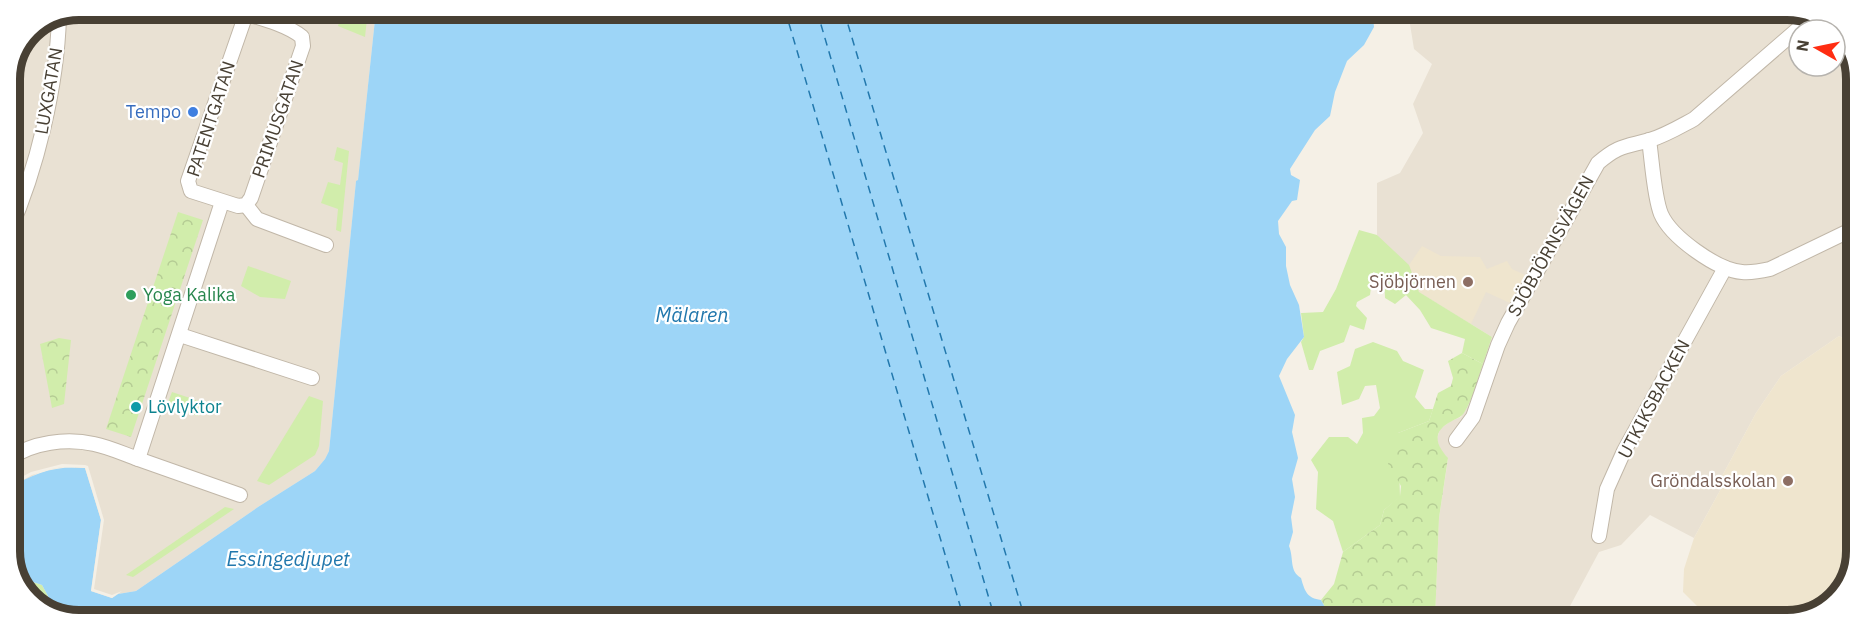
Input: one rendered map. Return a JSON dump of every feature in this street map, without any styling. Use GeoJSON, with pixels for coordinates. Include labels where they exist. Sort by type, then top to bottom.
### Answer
{"type":"FeatureCollection","features":[{"type":"Feature","properties":{"kind":"street","name":"PATENTGATAN"},"geometry":{"type":"LineString","coordinates":[[222,202],[191,191],[189,181],[244,20]]}},
{"type":"Feature","properties":{"kind":"street","name":"PRIMUSGATAN"},"geometry":{"type":"LineString","coordinates":[[246,205],[251,198],[303,46],[302,37],[296,31],[264,20]]}},
{"type":"Feature","properties":{"kind":"street","name":"SJÖBJÖRNSVÄGEN"},"geometry":{"type":"LineString","coordinates":[[1456,440],[1473,417],[1508,323],[1598,162],[1624,145],[1649,140],[1674,131],[1694,119],[1799,21]]}},
{"type":"Feature","properties":{"kind":"street","name":"LUXGATAN"},"geometry":{"type":"LineString","coordinates":[[20,205],[45,123],[59,23]]}},
{"type":"Feature","properties":{"kind":"street"},"geometry":{"type":"LineString","coordinates":[[1649,140],[1660,211],[1668,227],[1681,240],[1725,268],[1740,272],[1770,269],[1845,233]]}},
{"type":"Feature","properties":{"kind":"street"},"geometry":{"type":"LineString","coordinates":[[138,459],[222,202],[238,206],[246,205],[257,219],[326,245]]}},
{"type":"Feature","properties":{"kind":"street","name":"UTKIKSBACKEN"},"geometry":{"type":"LineString","coordinates":[[1599,536],[1607,489],[1624,451],[1725,268]]}},
{"type":"Feature","properties":{"kind":"street"},"geometry":{"type":"LineString","coordinates":[[180,335],[312,378]]}},
{"type":"Feature","properties":{"kind":"street"},"geometry":{"type":"LineString","coordinates":[[20,452],[57,442],[76,441],[94,444],[240,495]]}},
{"type":"Feature","properties":{"kind":"shaded area"},"geometry":{"type":"Polygon","coordinates":[[[79,20],[375,20],[329,451],[325,459],[315,471],[258,507],[136,591],[118,594],[112,598],[91,591],[75,467],[42,471],[20,482],[20,79],[24,56],[29,46],[46,29],[67,21],[79,20]]]}},
{"type":"Feature","properties":{"kind":"shaded area"},"geometry":{"type":"Polygon","coordinates":[[[1409,20],[1786,20],[1787,78],[1845,78],[1846,339],[1839,336],[1781,376],[1756,413],[1721,478],[1723,485],[1694,538],[1650,515],[1621,545],[1599,552],[1568,610],[1435,610],[1439,518],[1448,459],[1440,449],[1437,439],[1440,429],[1461,417],[1469,404],[1492,337],[1419,292],[1377,235],[1377,183],[1400,173],[1423,133],[1413,104],[1432,64],[1414,49],[1409,20]]]}},
{"type":"Feature","properties":{"kind":"shaded area","name":"Sjöbjörnen"},"geometry":{"type":"Polygon","coordinates":[[[1422,246],[1441,256],[1480,257],[1487,269],[1507,261],[1512,269],[1525,275],[1510,303],[1486,292],[1471,324],[1419,292],[1409,265],[1422,246]]]}},
{"type":"Feature","properties":{"kind":"shaded area","name":"Gröndalsskolan"},"geometry":{"type":"Polygon","coordinates":[[[1839,336],[1846,339],[1846,551],[1842,570],[1828,593],[1816,603],[1798,609],[1701,610],[1683,592],[1684,569],[1694,538],[1723,485],[1721,478],[1756,413],[1781,376],[1839,336]]]}},
{"type":"Feature","properties":{"kind":"green space"},"geometry":{"type":"Polygon","coordinates":[[[340,20],[367,20],[365,37],[338,26],[340,20]]]}},
{"type":"Feature","properties":{"kind":"green space"},"geometry":{"type":"Polygon","coordinates":[[[337,147],[349,151],[341,232],[336,230],[338,209],[321,203],[328,182],[340,185],[343,163],[334,160],[337,147]]]}},
{"type":"Feature","properties":{"kind":"green space"},"geometry":{"type":"Polygon","coordinates":[[[178,212],[203,220],[131,437],[106,429],[178,212]]]}},
{"type":"Feature","properties":{"kind":"green space"},"geometry":{"type":"Polygon","coordinates":[[[1359,230],[1377,235],[1409,265],[1419,292],[1492,337],[1483,364],[1462,353],[1465,339],[1431,328],[1420,310],[1406,295],[1395,304],[1385,298],[1384,277],[1373,272],[1370,295],[1357,302],[1356,306],[1367,318],[1364,330],[1350,325],[1344,342],[1320,351],[1313,370],[1309,370],[1301,342],[1304,337],[1301,313],[1323,312],[1336,289],[1359,230]]]}},
{"type":"Feature","properties":{"kind":"green space"},"geometry":{"type":"Polygon","coordinates":[[[248,266],[291,281],[285,299],[260,297],[241,286],[248,266]]]}},
{"type":"Feature","properties":{"kind":"green space"},"geometry":{"type":"Polygon","coordinates":[[[59,338],[71,340],[64,404],[52,408],[40,344],[59,338]]]}},
{"type":"Feature","properties":{"kind":"green space"},"geometry":{"type":"Polygon","coordinates":[[[1373,342],[1397,351],[1403,361],[1424,370],[1415,397],[1425,409],[1433,409],[1429,421],[1398,433],[1400,497],[1384,510],[1380,525],[1343,552],[1333,521],[1316,509],[1318,472],[1311,460],[1329,437],[1348,437],[1357,444],[1363,433],[1362,418],[1374,416],[1380,408],[1376,385],[1365,386],[1359,399],[1342,405],[1337,372],[1350,366],[1355,349],[1373,342]]]}},
{"type":"Feature","properties":{"kind":"green space"},"geometry":{"type":"Polygon","coordinates":[[[1462,353],[1483,364],[1464,413],[1441,429],[1438,438],[1440,448],[1448,458],[1439,518],[1435,610],[1364,610],[1359,606],[1347,610],[1326,610],[1321,600],[1334,584],[1343,552],[1380,525],[1384,510],[1400,496],[1401,486],[1388,464],[1398,433],[1429,421],[1438,393],[1451,386],[1453,378],[1448,361],[1462,353]]]}},
{"type":"Feature","properties":{"kind":"green space"},"geometry":{"type":"Polygon","coordinates":[[[172,392],[202,402],[198,416],[167,405],[172,392]]]}},
{"type":"Feature","properties":{"kind":"green space"},"geometry":{"type":"Polygon","coordinates":[[[309,396],[323,401],[319,446],[315,455],[269,485],[257,481],[309,396]]]}},
{"type":"Feature","properties":{"kind":"green space"},"geometry":{"type":"Polygon","coordinates":[[[225,507],[234,509],[133,577],[126,575],[225,507]]]}},
{"type":"Feature","properties":{"kind":"green space"},"geometry":{"type":"Polygon","coordinates":[[[33,582],[42,585],[50,603],[37,593],[30,584],[33,582]]]}},
{"type":"Feature","properties":{"kind":"water","name":"Mälaren"},"geometry":{"type":"Polygon","coordinates":[[[375,20],[1373,20],[1374,27],[1364,45],[1347,61],[1335,92],[1330,116],[1315,130],[1290,169],[1291,175],[1300,180],[1297,200],[1292,201],[1278,221],[1279,234],[1286,247],[1286,266],[1290,285],[1299,305],[1304,337],[1287,359],[1279,376],[1295,415],[1292,432],[1298,458],[1292,479],[1295,497],[1291,517],[1293,532],[1289,546],[1293,568],[1301,578],[1305,591],[1313,598],[1321,600],[1326,610],[79,610],[67,609],[50,603],[42,585],[33,582],[21,563],[20,482],[27,478],[55,469],[85,468],[101,520],[91,591],[112,598],[118,594],[136,591],[258,507],[315,471],[325,459],[329,451],[356,181],[358,180],[375,20]]]}},
{"type":"Feature","properties":{"kind":"pier"},"geometry":{"type":"Polygon","coordinates":[[[62,464],[88,466],[104,520],[94,589],[112,595],[122,591],[112,598],[91,591],[101,520],[85,468],[52,469],[32,475],[20,482],[20,478],[31,472],[62,464]]]}},
{"type":"Feature","properties":{"kind":"ferry route"},"geometry":{"type":"LineString","coordinates":[[788,20],[961,610]]}},
{"type":"Feature","properties":{"kind":"ferry route"},"geometry":{"type":"LineString","coordinates":[[820,20],[992,610]]}},
{"type":"Feature","properties":{"kind":"ferry route"},"geometry":{"type":"LineString","coordinates":[[847,20],[1022,610]]}},
{"type":"Feature","properties":{"kind":"place","name":"Tempo"},"geometry":{"type":"Point","coordinates":[193,112]}},
{"type":"Feature","properties":{"kind":"place","name":"Sjöbjörnen"},"geometry":{"type":"Point","coordinates":[1468,282]}},
{"type":"Feature","properties":{"kind":"place","name":"Yoga Kalika"},"geometry":{"type":"Point","coordinates":[131,295]}},
{"type":"Feature","properties":{"kind":"place","name":"Lövlyktor"},"geometry":{"type":"Point","coordinates":[136,407]}},
{"type":"Feature","properties":{"kind":"place","name":"Gröndalsskolan"},"geometry":{"type":"Point","coordinates":[1788,481]}},
{"type":"Feature","properties":{"kind":"water label","name":"Essingedjupet"},"geometry":{"type":"Point","coordinates":[288,559]}}]}
